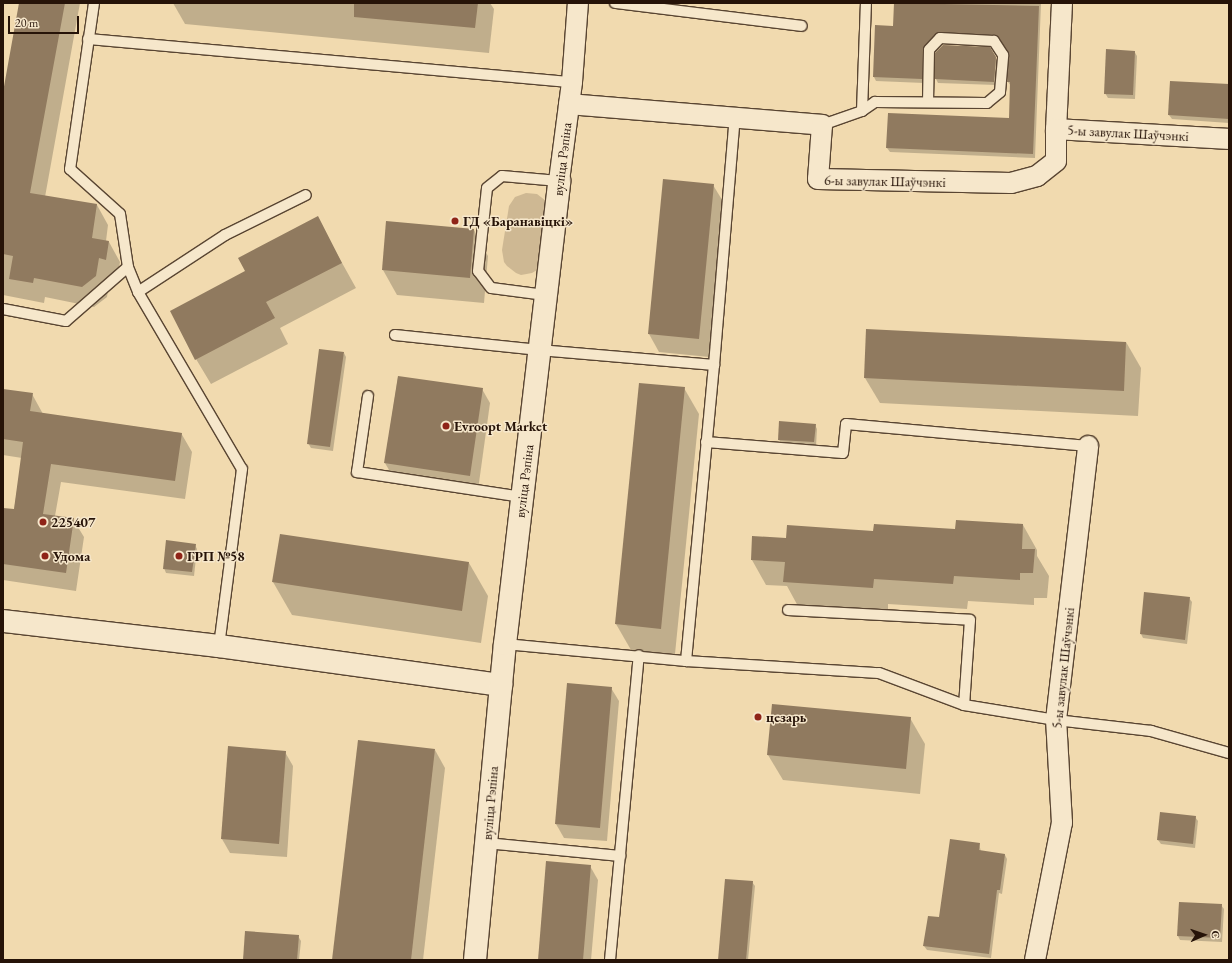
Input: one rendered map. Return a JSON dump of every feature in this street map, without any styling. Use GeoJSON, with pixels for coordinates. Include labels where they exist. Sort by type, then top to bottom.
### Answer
{"type":"FeatureCollection","features":[{"type":"Feature","properties":{"kind":"street","name":"вуліца Рэпіна"},"geometry":{"type":"LineString","coordinates":[[475,960],[505,644],[545,295],[572,82],[578,3]]}},
{"type":"Feature","properties":{"kind":"street","name":"5-ы завулак Шаўчэнкі"},"geometry":{"type":"LineString","coordinates":[[1062,3],[1056,129],[1229,139]]}},
{"type":"Feature","properties":{"kind":"street"},"geometry":{"type":"LineString","coordinates":[[569,104],[822,125]]}},
{"type":"Feature","properties":{"kind":"street","name":"6-ы завулак Шаўчэнкі"},"geometry":{"type":"LineString","coordinates":[[822,125],[818,179],[1011,184],[1037,176],[1056,161],[1056,129]]}},
{"type":"Feature","properties":{"kind":"street","name":"5-ы завулак Шаўчэнкі"},"geometry":{"type":"LineString","coordinates":[[1035,960],[1062,823],[1056,720],[1088,446]]}},
{"type":"Feature","properties":{"kind":"street"},"geometry":{"type":"LineString","coordinates":[[3,621],[219,646],[501,685]]}},
{"type":"Feature","properties":{"kind":"lane"},"geometry":{"type":"LineString","coordinates":[[94,3],[70,169],[120,214],[128,267],[138,292],[242,469],[219,646]]}},
{"type":"Feature","properties":{"kind":"lane"},"geometry":{"type":"LineString","coordinates":[[615,3],[802,26]]}},
{"type":"Feature","properties":{"kind":"lane"},"geometry":{"type":"LineString","coordinates":[[862,111],[866,3]]}},
{"type":"Feature","properties":{"kind":"lane"},"geometry":{"type":"LineString","coordinates":[[822,125],[862,111],[875,102],[987,104],[1000,92],[1003,55],[994,41],[940,38],[929,50],[928,102]]}},
{"type":"Feature","properties":{"kind":"lane"},"geometry":{"type":"LineString","coordinates":[[88,39],[572,82]]}},
{"type":"Feature","properties":{"kind":"lane"},"geometry":{"type":"LineString","coordinates":[[686,661],[714,365],[735,117]]}},
{"type":"Feature","properties":{"kind":"lane"},"geometry":{"type":"LineString","coordinates":[[545,295],[490,288],[478,271],[487,188],[502,176],[559,181]]}},
{"type":"Feature","properties":{"kind":"lane"},"geometry":{"type":"LineString","coordinates":[[138,292],[225,235],[306,194]]}},
{"type":"Feature","properties":{"kind":"lane"},"geometry":{"type":"LineString","coordinates":[[3,309],[66,321],[128,267]]}},
{"type":"Feature","properties":{"kind":"lane"},"geometry":{"type":"LineString","coordinates":[[395,335],[539,350],[714,365]]}},
{"type":"Feature","properties":{"kind":"lane"},"geometry":{"type":"LineString","coordinates":[[368,396],[357,472],[522,497]]}},
{"type":"Feature","properties":{"kind":"lane"},"geometry":{"type":"LineString","coordinates":[[706,442],[843,453],[846,424],[1088,446]]}},
{"type":"Feature","properties":{"kind":"lane"},"geometry":{"type":"LineString","coordinates":[[788,610],[970,620],[964,705]]}},
{"type":"Feature","properties":{"kind":"lane"},"geometry":{"type":"LineString","coordinates":[[505,644],[686,661],[879,672],[964,705],[1056,720],[1151,730],[1229,753]]}},
{"type":"Feature","properties":{"kind":"lane"},"geometry":{"type":"LineString","coordinates":[[610,960],[639,656]]}},
{"type":"Feature","properties":{"kind":"lane"},"geometry":{"type":"LineString","coordinates":[[486,843],[620,856]]}},
{"type":"Feature","properties":{"kind":"shaded area"},"geometry":{"type":"Polygon","coordinates":[[[526,193],[537,194],[546,201],[542,267],[532,273],[521,275],[507,266],[504,262],[502,250],[509,206],[515,197],[526,193]]]}},
{"type":"Feature","properties":{"kind":"building"},"geometry":{"type":"Polygon","coordinates":[[[19,3],[65,3],[30,193],[97,204],[92,238],[109,241],[106,260],[99,258],[96,276],[82,287],[34,278],[33,283],[9,279],[13,256],[3,254],[3,92],[19,3]]]}},
{"type":"Feature","properties":{"kind":"building"},"geometry":{"type":"Polygon","coordinates":[[[354,3],[478,3],[475,28],[354,17],[354,3]]]}},
{"type":"Feature","properties":{"kind":"building"},"geometry":{"type":"Polygon","coordinates":[[[894,3],[1039,6],[1033,154],[886,148],[888,113],[1009,118],[1010,82],[1007,82],[1009,55],[997,35],[938,32],[923,49],[922,79],[873,77],[875,25],[893,26],[894,3]]]}},
{"type":"Feature","properties":{"kind":"building"},"geometry":{"type":"Polygon","coordinates":[[[943,45],[990,47],[996,57],[994,82],[935,79],[935,53],[943,45]]]}},
{"type":"Feature","properties":{"kind":"building"},"geometry":{"type":"Polygon","coordinates":[[[1106,49],[1135,51],[1133,95],[1104,94],[1106,49]]]}},
{"type":"Feature","properties":{"kind":"building"},"geometry":{"type":"Polygon","coordinates":[[[1170,81],[1229,84],[1229,119],[1168,115],[1170,81]]]}},
{"type":"Feature","properties":{"kind":"building"},"geometry":{"type":"Polygon","coordinates":[[[663,179],[714,184],[699,339],[648,334],[663,179]]]}},
{"type":"Feature","properties":{"kind":"building"},"geometry":{"type":"Polygon","coordinates":[[[318,216],[342,263],[266,302],[275,318],[195,360],[170,311],[245,271],[238,258],[318,216]]]}},
{"type":"Feature","properties":{"kind":"building"},"geometry":{"type":"Polygon","coordinates":[[[386,221],[474,229],[470,278],[382,270],[386,221]]]}},
{"type":"Feature","properties":{"kind":"building"},"geometry":{"type":"Polygon","coordinates":[[[866,329],[1126,342],[1124,391],[864,378],[866,329]]]}},
{"type":"Feature","properties":{"kind":"building"},"geometry":{"type":"Polygon","coordinates":[[[319,349],[344,352],[330,447],[307,444],[319,349]]]}},
{"type":"Feature","properties":{"kind":"building"},"geometry":{"type":"Polygon","coordinates":[[[398,376],[483,388],[470,476],[384,463],[398,376]]]}},
{"type":"Feature","properties":{"kind":"building"},"geometry":{"type":"Polygon","coordinates":[[[639,383],[685,387],[661,629],[615,624],[639,383]]]}},
{"type":"Feature","properties":{"kind":"building"},"geometry":{"type":"Polygon","coordinates":[[[3,389],[33,393],[30,411],[182,433],[175,481],[51,464],[43,514],[74,518],[66,573],[3,564],[3,508],[14,509],[23,442],[3,439],[3,389]]]}},
{"type":"Feature","properties":{"kind":"building"},"geometry":{"type":"Polygon","coordinates":[[[779,421],[816,424],[814,442],[778,440],[779,421]]]}},
{"type":"Feature","properties":{"kind":"building"},"geometry":{"type":"Polygon","coordinates":[[[956,520],[1023,524],[1022,549],[1035,549],[1033,573],[1020,573],[1020,580],[954,576],[953,584],[874,579],[873,588],[783,582],[785,562],[751,560],[752,536],[786,538],[787,525],[873,531],[874,524],[955,529],[956,520]]]}},
{"type":"Feature","properties":{"kind":"building"},"geometry":{"type":"Polygon","coordinates":[[[280,534],[469,562],[462,611],[272,582],[280,534]]]}},
{"type":"Feature","properties":{"kind":"building","name":"ГРП №58"},"geometry":{"type":"Polygon","coordinates":[[[166,540],[196,544],[192,572],[163,569],[166,540]]]}},
{"type":"Feature","properties":{"kind":"building"},"geometry":{"type":"Polygon","coordinates":[[[1144,592],[1190,597],[1185,640],[1140,634],[1144,592]]]}},
{"type":"Feature","properties":{"kind":"building"},"geometry":{"type":"Polygon","coordinates":[[[567,683],[612,687],[600,828],[555,824],[567,683]]]}},
{"type":"Feature","properties":{"kind":"building"},"geometry":{"type":"Polygon","coordinates":[[[772,704],[911,717],[906,769],[767,755],[772,704]]]}},
{"type":"Feature","properties":{"kind":"building"},"geometry":{"type":"Polygon","coordinates":[[[358,740],[435,749],[411,960],[332,960],[358,740]]]}},
{"type":"Feature","properties":{"kind":"building"},"geometry":{"type":"Polygon","coordinates":[[[228,746],[286,751],[279,844],[221,839],[228,746]]]}},
{"type":"Feature","properties":{"kind":"building"},"geometry":{"type":"Polygon","coordinates":[[[1160,812],[1196,816],[1193,844],[1157,840],[1160,812]]]}},
{"type":"Feature","properties":{"kind":"building"},"geometry":{"type":"Polygon","coordinates":[[[950,839],[980,843],[979,850],[1005,854],[1000,890],[997,890],[989,954],[923,946],[928,916],[939,917],[950,839]]]}},
{"type":"Feature","properties":{"kind":"building"},"geometry":{"type":"Polygon","coordinates":[[[546,861],[591,865],[583,960],[538,960],[546,861]]]}},
{"type":"Feature","properties":{"kind":"building"},"geometry":{"type":"Polygon","coordinates":[[[725,879],[753,881],[746,960],[718,960],[725,879]]]}},
{"type":"Feature","properties":{"kind":"building"},"geometry":{"type":"Polygon","coordinates":[[[1179,902],[1222,904],[1220,938],[1177,936],[1179,902]]]}},
{"type":"Feature","properties":{"kind":"building"},"geometry":{"type":"Polygon","coordinates":[[[245,931],[299,935],[297,960],[243,960],[245,931]]]}},
{"type":"Feature","properties":{"kind":"place","name":"ГД «Баранавіцкі»"},"geometry":{"type":"Point","coordinates":[455,221]}},
{"type":"Feature","properties":{"kind":"place","name":"Evroopt Market"},"geometry":{"type":"Point","coordinates":[446,426]}},
{"type":"Feature","properties":{"kind":"place","name":"225407"},"geometry":{"type":"Point","coordinates":[43,522]}},
{"type":"Feature","properties":{"kind":"place","name":"Удома"},"geometry":{"type":"Point","coordinates":[45,556]}},
{"type":"Feature","properties":{"kind":"place","name":"ГРП №58"},"geometry":{"type":"Point","coordinates":[179,556]}},
{"type":"Feature","properties":{"kind":"place","name":"цезарь"},"geometry":{"type":"Point","coordinates":[758,717]}}]}
